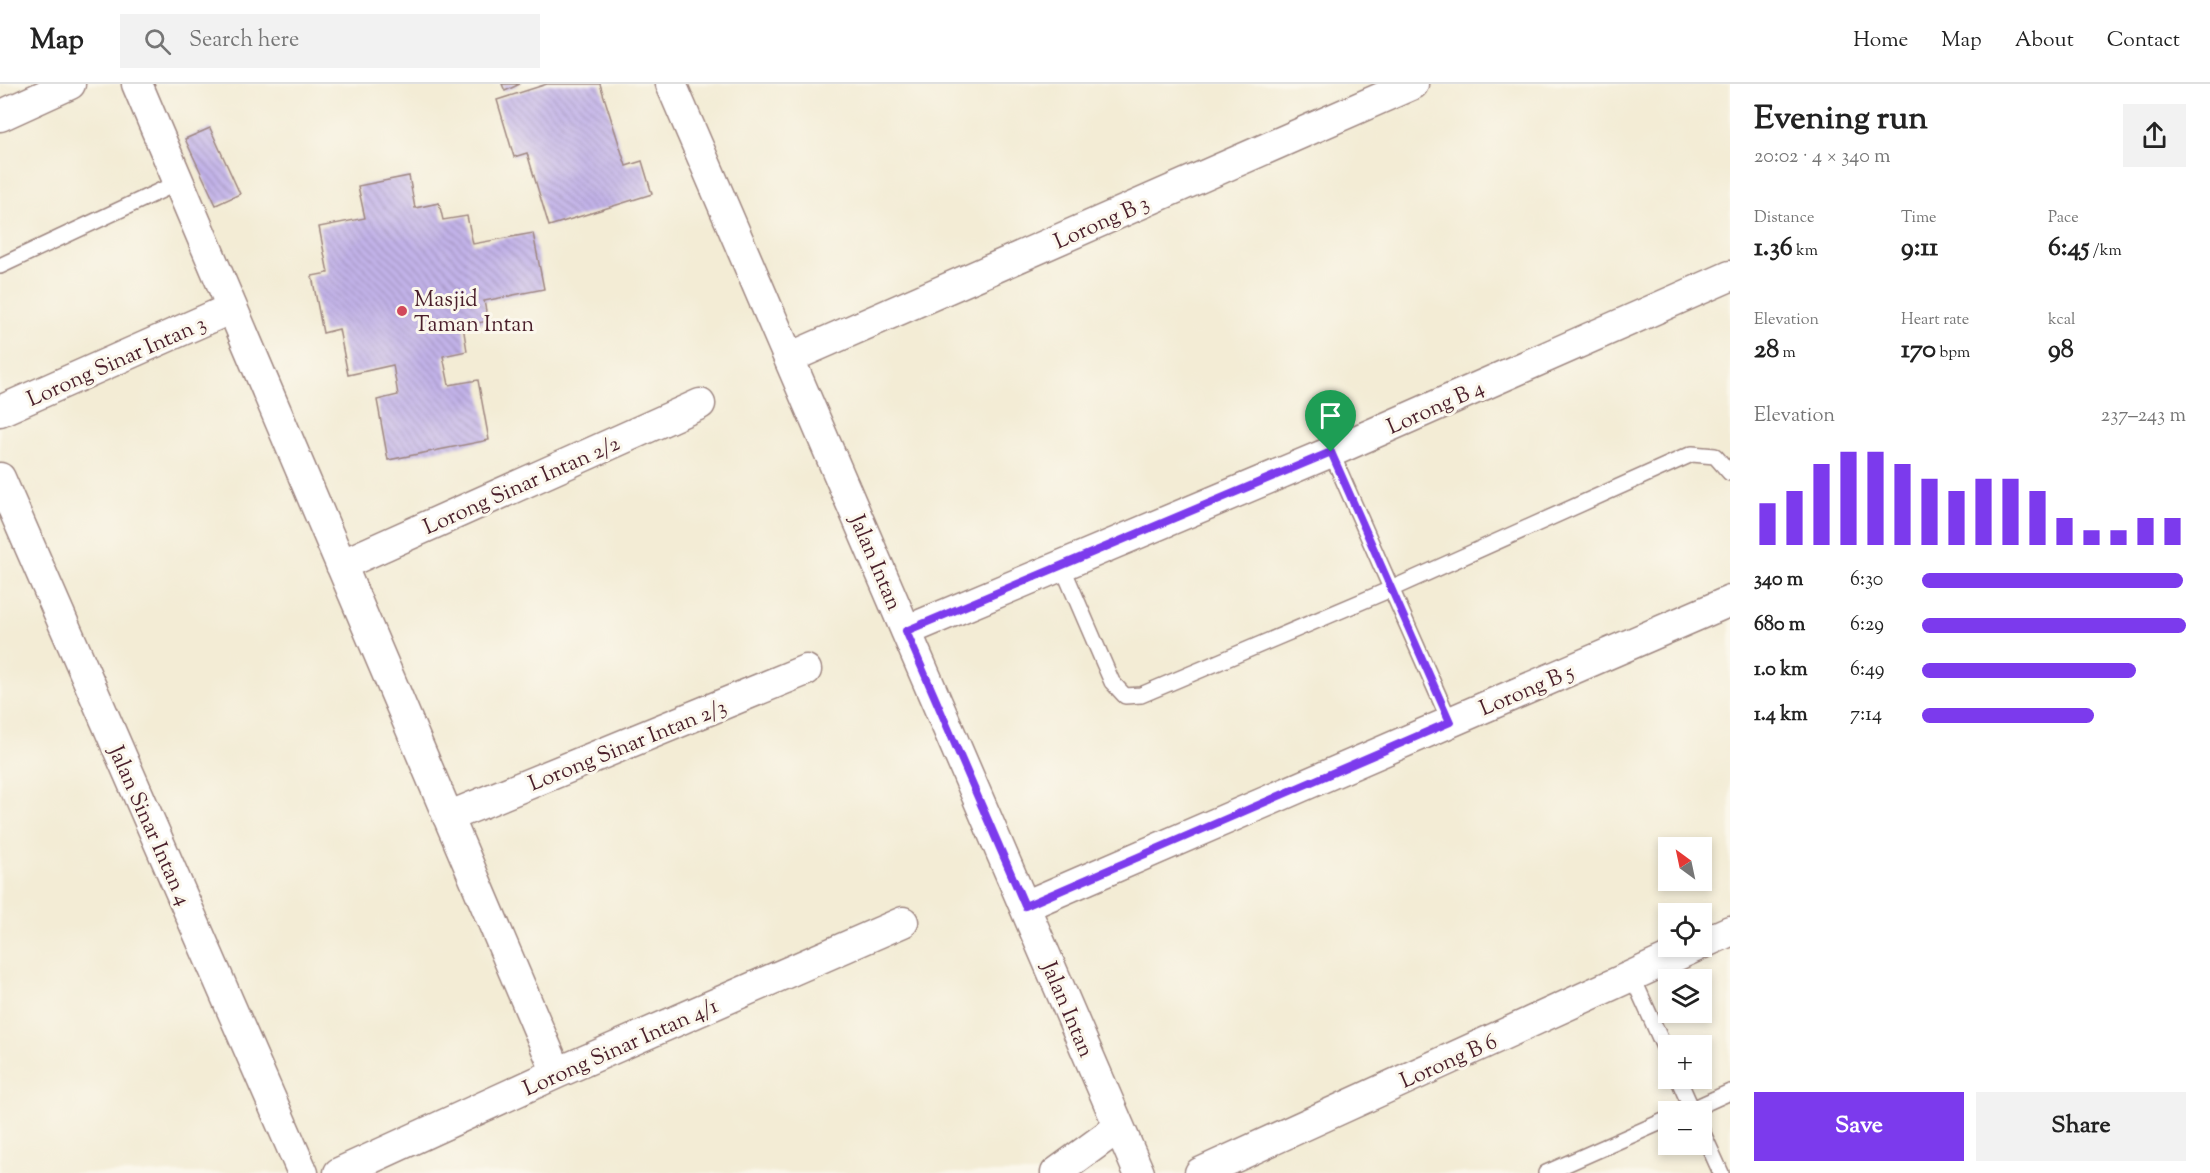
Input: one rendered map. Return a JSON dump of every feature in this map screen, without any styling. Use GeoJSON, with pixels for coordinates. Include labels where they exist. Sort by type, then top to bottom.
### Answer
{"type":"FeatureCollection","features":[{"type":"Feature","properties":{"kind":"street"},"geometry":{"type":"LineString","coordinates":[[0,116],[70,84]]}},
{"type":"Feature","properties":{"kind":"street"},"geometry":{"type":"LineString","coordinates":[[136,84],[557,1073]]}},
{"type":"Feature","properties":{"kind":"street","name":"Jalan Intan"},"geometry":{"type":"LineString","coordinates":[[671,84],[1139,1173]]}},
{"type":"Feature","properties":{"kind":"street","name":"Lorong B 3"},"geometry":{"type":"LineString","coordinates":[[789,358],[1413,84]]}},
{"type":"Feature","properties":{"kind":"street","name":"Lorong B 4"},"geometry":{"type":"LineString","coordinates":[[906,631],[1331,452],[1730,276]]}},
{"type":"Feature","properties":{"kind":"street","name":"Lorong Sinar Intan 3"},"geometry":{"type":"LineString","coordinates":[[0,411],[232,308]]}},
{"type":"Feature","properties":{"kind":"street","name":"Lorong Sinar Intan 2/2"},"geometry":{"type":"LineString","coordinates":[[341,565],[700,404]]}},
{"type":"Feature","properties":{"kind":"street","name":"Jalan Sinar Intan 4"},"geometry":{"type":"LineString","coordinates":[[0,478],[303,1173]]}},
{"type":"Feature","properties":{"kind":"street","name":"Lorong B 5"},"geometry":{"type":"LineString","coordinates":[[1025,906],[1730,601]]}},
{"type":"Feature","properties":{"kind":"street","name":"Lorong Sinar Intan 2/3"},"geometry":{"type":"LineString","coordinates":[[448,817],[806,670]]}},
{"type":"Feature","properties":{"kind":"street","name":"Lorong Sinar Intan 4/1"},"geometry":{"type":"LineString","coordinates":[[339,1173],[557,1073],[903,922]]}},
{"type":"Feature","properties":{"kind":"street"},"geometry":{"type":"LineString","coordinates":[[1712,939],[1730,931]]}},
{"type":"Feature","properties":{"kind":"street","name":"Lorong B 6"},"geometry":{"type":"LineString","coordinates":[[1200,1173],[1673,957]]}},
{"type":"Feature","properties":{"kind":"street"},"geometry":{"type":"LineString","coordinates":[[1056,1173],[1089,1146],[1119,1127]]}},
{"type":"Feature","properties":{"kind":"lane"},"geometry":{"type":"LineString","coordinates":[[0,266],[179,183]]}},
{"type":"Feature","properties":{"kind":"lane"},"geometry":{"type":"LineString","coordinates":[[1331,452],[1450,722]]}},
{"type":"Feature","properties":{"kind":"lane"},"geometry":{"type":"LineString","coordinates":[[1062,566],[1112,682],[1125,696],[1141,695],[1391,589],[1692,454],[1715,456],[1730,473]]}},
{"type":"Feature","properties":{"kind":"lane"},"geometry":{"type":"LineString","coordinates":[[1632,976],[1659,1035]]}},
{"type":"Feature","properties":{"kind":"lane"},"geometry":{"type":"LineString","coordinates":[[1711,1101],[1730,1092]]}},
{"type":"Feature","properties":{"kind":"lane"},"geometry":{"type":"LineString","coordinates":[[1546,1173],[1658,1123]]}},
{"type":"Feature","properties":{"kind":"lane"},"geometry":{"type":"LineString","coordinates":[[1712,1153],[1721,1173]]}},
{"type":"Feature","properties":{"kind":"building"},"geometry":{"type":"Polygon","coordinates":[[[502,84],[520,84],[505,91],[502,84]]]}},
{"type":"Feature","properties":{"kind":"building"},"geometry":{"type":"Polygon","coordinates":[[[547,84],[600,84],[626,166],[642,161],[652,194],[549,226],[527,153],[514,157],[497,100],[547,84]]]}},
{"type":"Feature","properties":{"kind":"building"},"geometry":{"type":"Polygon","coordinates":[[[210,128],[240,194],[216,205],[185,139],[210,128]]]}},
{"type":"Feature","properties":{"kind":"building","name":"Masjid Taman Intan"},"geometry":{"type":"Polygon","coordinates":[[[409,176],[415,208],[439,203],[443,220],[467,216],[473,244],[533,233],[544,289],[484,301],[488,321],[463,326],[467,351],[443,356],[449,385],[478,380],[489,440],[388,460],[377,400],[398,395],[393,365],[348,375],[339,329],[323,333],[312,276],[328,273],[319,227],[365,218],[358,186],[409,176]]]}},
{"type":"Feature","properties":{"kind":"place","name":"Masjid Taman Intan"},"geometry":{"type":"Point","coordinates":[402,311]}},
{"type":"Feature","properties":{"kind":"route"},"geometry":{"type":"LineString","coordinates":[[1331,452],[1450,722],[1025,906],[906,631],[1331,452]]}}]}
